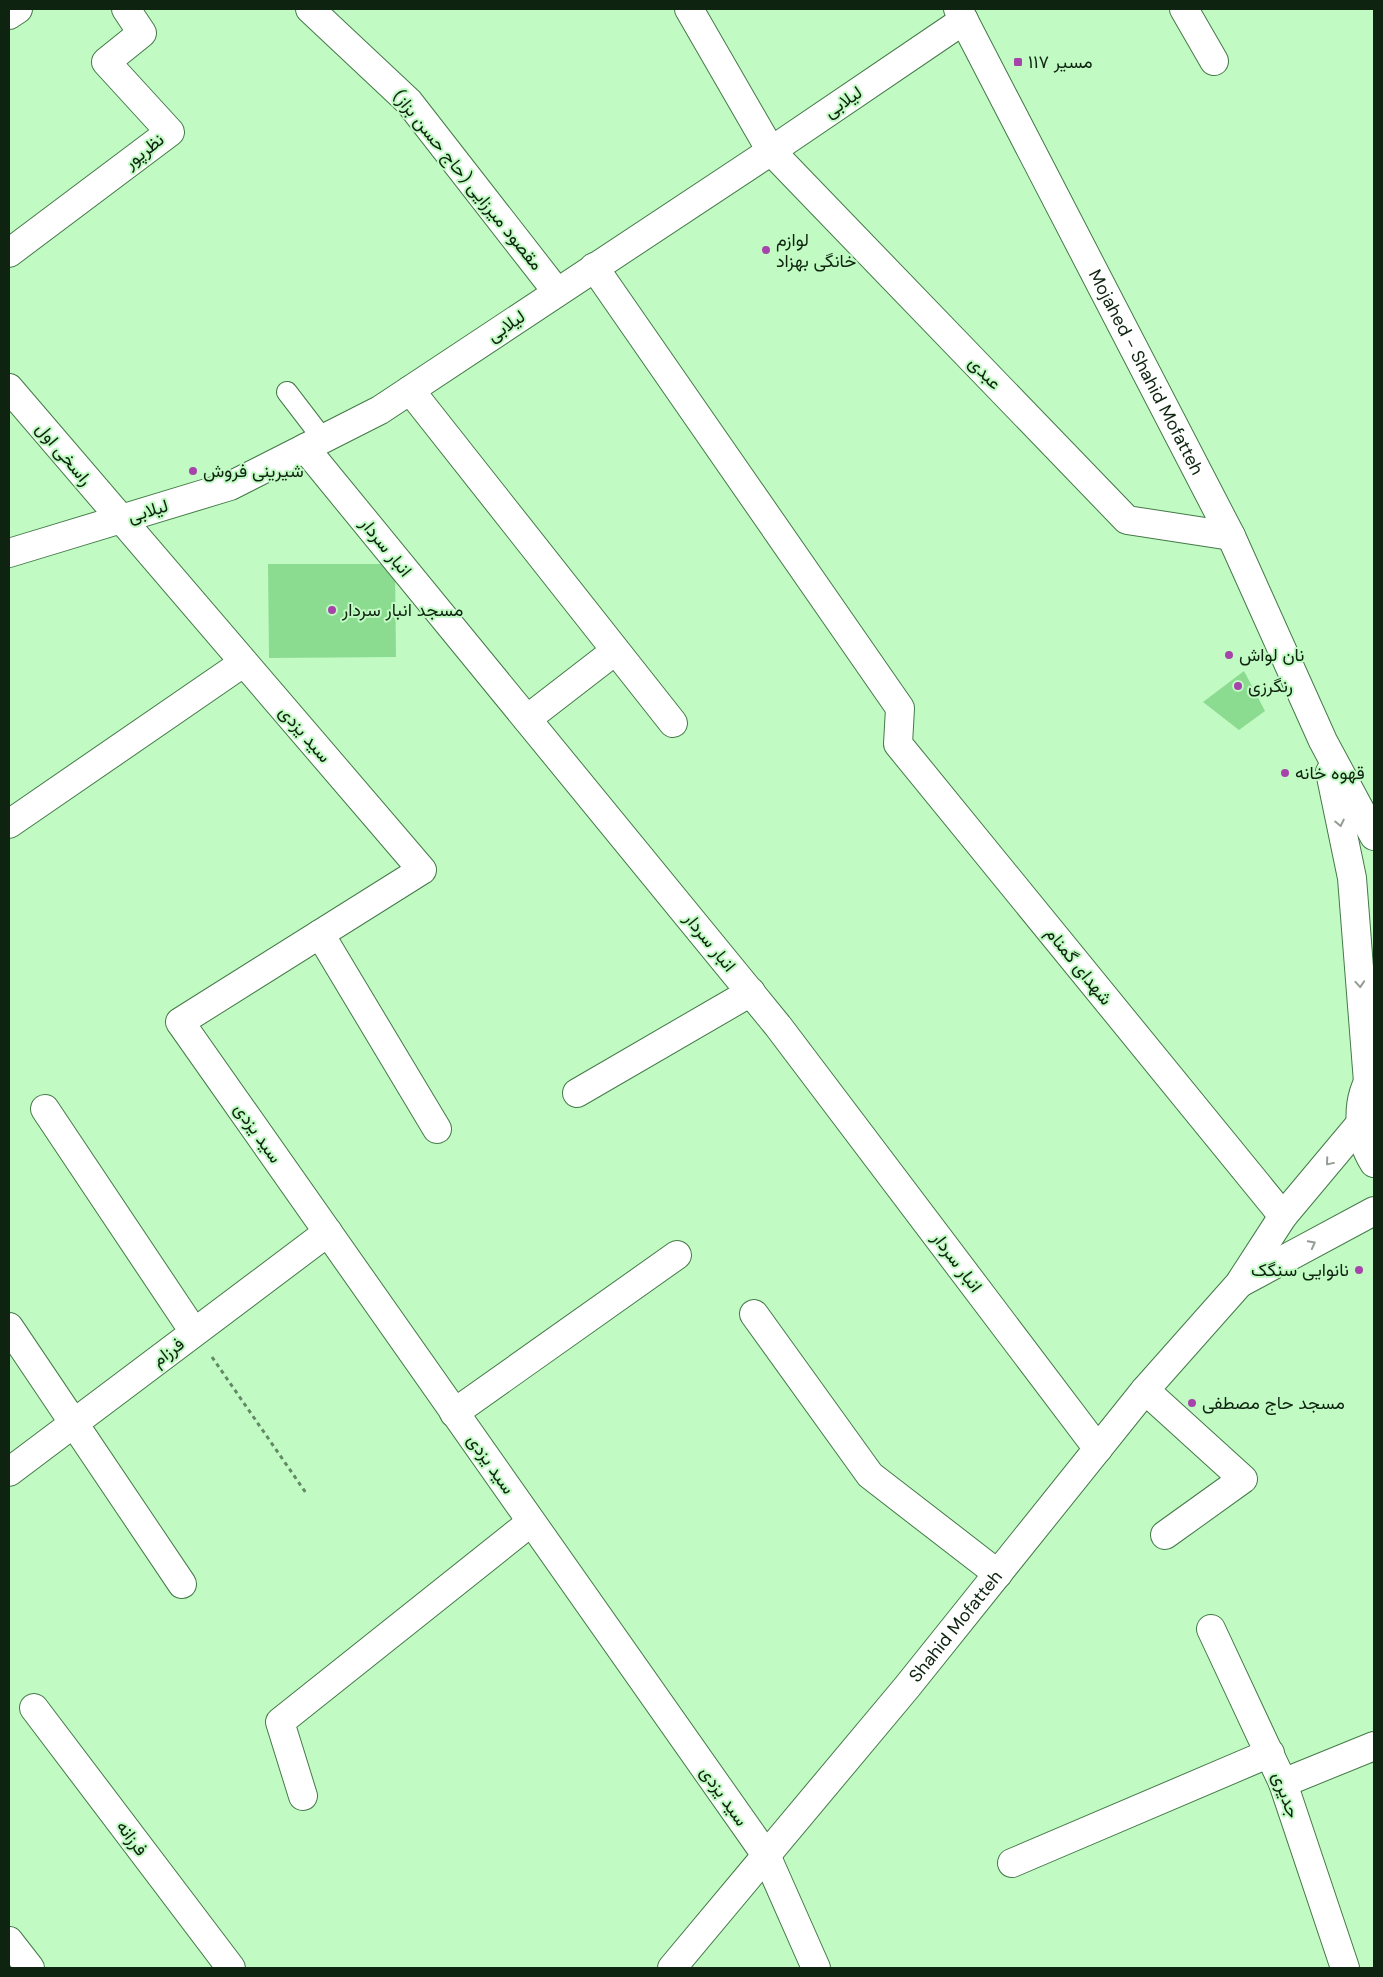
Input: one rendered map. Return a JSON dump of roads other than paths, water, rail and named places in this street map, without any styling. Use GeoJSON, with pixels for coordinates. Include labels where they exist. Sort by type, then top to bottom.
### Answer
{"type":"FeatureCollection","features":[{"type":"Feature","properties":{"kind":"street"},"geometry":{"type":"LineString","coordinates":[[9,15],[18,9]]}},
{"type":"Feature","properties":{"kind":"street","name":"نظرپور"},"geometry":{"type":"LineString","coordinates":[[9,253],[170,132],[106,62],[142,33],[126,9]]}},
{"type":"Feature","properties":{"kind":"street","name":"مقصود میرزایی (حاج حسن بزاز)"},"geometry":{"type":"LineString","coordinates":[[310,9],[409,102],[557,292]]}},
{"type":"Feature","properties":{"kind":"street","name":"عبدی"},"geometry":{"type":"LineString","coordinates":[[690,9],[770,151],[1127,520],[1231,536]]}},
{"type":"Feature","properties":{"kind":"street"},"geometry":{"type":"LineString","coordinates":[[1184,9],[1214,61]]}},
{"type":"Feature","properties":{"kind":"street","name":"لیلابی"},"geometry":{"type":"LineString","coordinates":[[9,553],[230,486],[380,410],[770,151],[961,14]]}},
{"type":"Feature","properties":{"kind":"street","name":"Mojahed - Shahid Mofatteh"},"geometry":{"type":"LineString","coordinates":[[961,14],[1231,536],[1324,741]]}},
{"type":"Feature","properties":{"kind":"street","name":"شهدای گمنام"},"geometry":{"type":"LineString","coordinates":[[594,267],[900,708],[898,744],[1283,1216]]}},
{"type":"Feature","properties":{"kind":"street","name":"راسخی اول"},"geometry":{"type":"LineString","coordinates":[[9,388],[120,519]]}},
{"type":"Feature","properties":{"kind":"street"},"geometry":{"type":"LineString","coordinates":[[410,390],[673,723]]}},
{"type":"Feature","properties":{"kind":"street","name":"انبار سردار"},"geometry":{"type":"LineString","coordinates":[[314,444],[527,719],[784,1034],[1098,1449]]}},
{"type":"Feature","properties":{"kind":"street","name":"سید یزدی"},"geometry":{"type":"LineString","coordinates":[[120,519],[422,870],[180,1022],[766,1856],[816,1968]]}},
{"type":"Feature","properties":{"kind":"street"},"geometry":{"type":"LineString","coordinates":[[527,719],[616,651]]}},
{"type":"Feature","properties":{"kind":"street"},"geometry":{"type":"LineString","coordinates":[[9,824],[243,663]]}},
{"type":"Feature","properties":{"kind":"street"},"geometry":{"type":"LineString","coordinates":[[1324,741],[1374,836]]}},
{"type":"Feature","properties":{"kind":"street"},"geometry":{"type":"LineString","coordinates":[[1324,741],[1352,878],[1371,1077],[1362,1103],[1360,1124],[1367,1152],[1374,1163]]}},
{"type":"Feature","properties":{"kind":"street"},"geometry":{"type":"LineString","coordinates":[[320,934],[437,1129]]}},
{"type":"Feature","properties":{"kind":"street"},"geometry":{"type":"LineString","coordinates":[[577,1093],[750,992]]}},
{"type":"Feature","properties":{"kind":"street"},"geometry":{"type":"LineString","coordinates":[[45,1109],[194,1332]]}},
{"type":"Feature","properties":{"kind":"street"},"geometry":{"type":"LineString","coordinates":[[1238,1284],[1283,1216],[1360,1124]]}},
{"type":"Feature","properties":{"kind":"street"},"geometry":{"type":"LineString","coordinates":[[1238,1284],[1374,1211]]}},
{"type":"Feature","properties":{"kind":"street","name":"فرزام"},"geometry":{"type":"LineString","coordinates":[[9,1472],[328,1232]]}},
{"type":"Feature","properties":{"kind":"street"},"geometry":{"type":"LineString","coordinates":[[454,1412],[677,1255]]}},
{"type":"Feature","properties":{"kind":"street","name":"Shahid Mofatteh"},"geometry":{"type":"LineString","coordinates":[[672,1968],[907,1687],[1145,1390],[1238,1284]]}},
{"type":"Feature","properties":{"kind":"street"},"geometry":{"type":"LineString","coordinates":[[754,1314],[870,1475],[998,1574]]}},
{"type":"Feature","properties":{"kind":"street"},"geometry":{"type":"LineString","coordinates":[[9,1327],[182,1584]]}},
{"type":"Feature","properties":{"kind":"street"},"geometry":{"type":"LineString","coordinates":[[1145,1390],[1244,1479],[1165,1535]]}},
{"type":"Feature","properties":{"kind":"street"},"geometry":{"type":"LineString","coordinates":[[303,1796],[280,1722],[531,1522]]}},
{"type":"Feature","properties":{"kind":"street","name":"جدیری"},"geometry":{"type":"LineString","coordinates":[[1210,1629],[1283,1783],[1345,1968]]}},
{"type":"Feature","properties":{"kind":"street","name":"فرزانه"},"geometry":{"type":"LineString","coordinates":[[34,1708],[231,1968]]}},
{"type":"Feature","properties":{"kind":"street"},"geometry":{"type":"LineString","coordinates":[[1283,1783],[1374,1746]]}},
{"type":"Feature","properties":{"kind":"street"},"geometry":{"type":"LineString","coordinates":[[1012,1864],[1270,1753]]}},
{"type":"Feature","properties":{"kind":"street"},"geometry":{"type":"LineString","coordinates":[[9,1941],[30,1968]]}},
{"type":"Feature","properties":{"kind":"lane"},"geometry":{"type":"LineString","coordinates":[[287,392],[314,444]]}},
{"type":"Feature","properties":{"kind":"place","name":"مسیر ۱۱۷"},"geometry":{"type":"Point","coordinates":[1018,62]}},
{"type":"Feature","properties":{"kind":"place","name":"لوازم خانگی بهزاد"},"geometry":{"type":"Point","coordinates":[766,250]}},
{"type":"Feature","properties":{"kind":"place","name":"شیرینی فروش"},"geometry":{"type":"Point","coordinates":[193,471]}},
{"type":"Feature","properties":{"kind":"place","name":"مسجد انبار سردار"},"geometry":{"type":"Point","coordinates":[332,610]}},
{"type":"Feature","properties":{"kind":"place","name":"نان لواش"},"geometry":{"type":"Point","coordinates":[1229,655]}},
{"type":"Feature","properties":{"kind":"place","name":"رنگرزی"},"geometry":{"type":"Point","coordinates":[1238,686]}},
{"type":"Feature","properties":{"kind":"place","name":"قهوه خانه"},"geometry":{"type":"Point","coordinates":[1285,773]}},
{"type":"Feature","properties":{"kind":"place","name":"نانوایی سنگک"},"geometry":{"type":"Point","coordinates":[1359,1270]}},
{"type":"Feature","properties":{"kind":"place","name":"مسجد حاج مصطفی"},"geometry":{"type":"Point","coordinates":[1192,1403]}}]}
